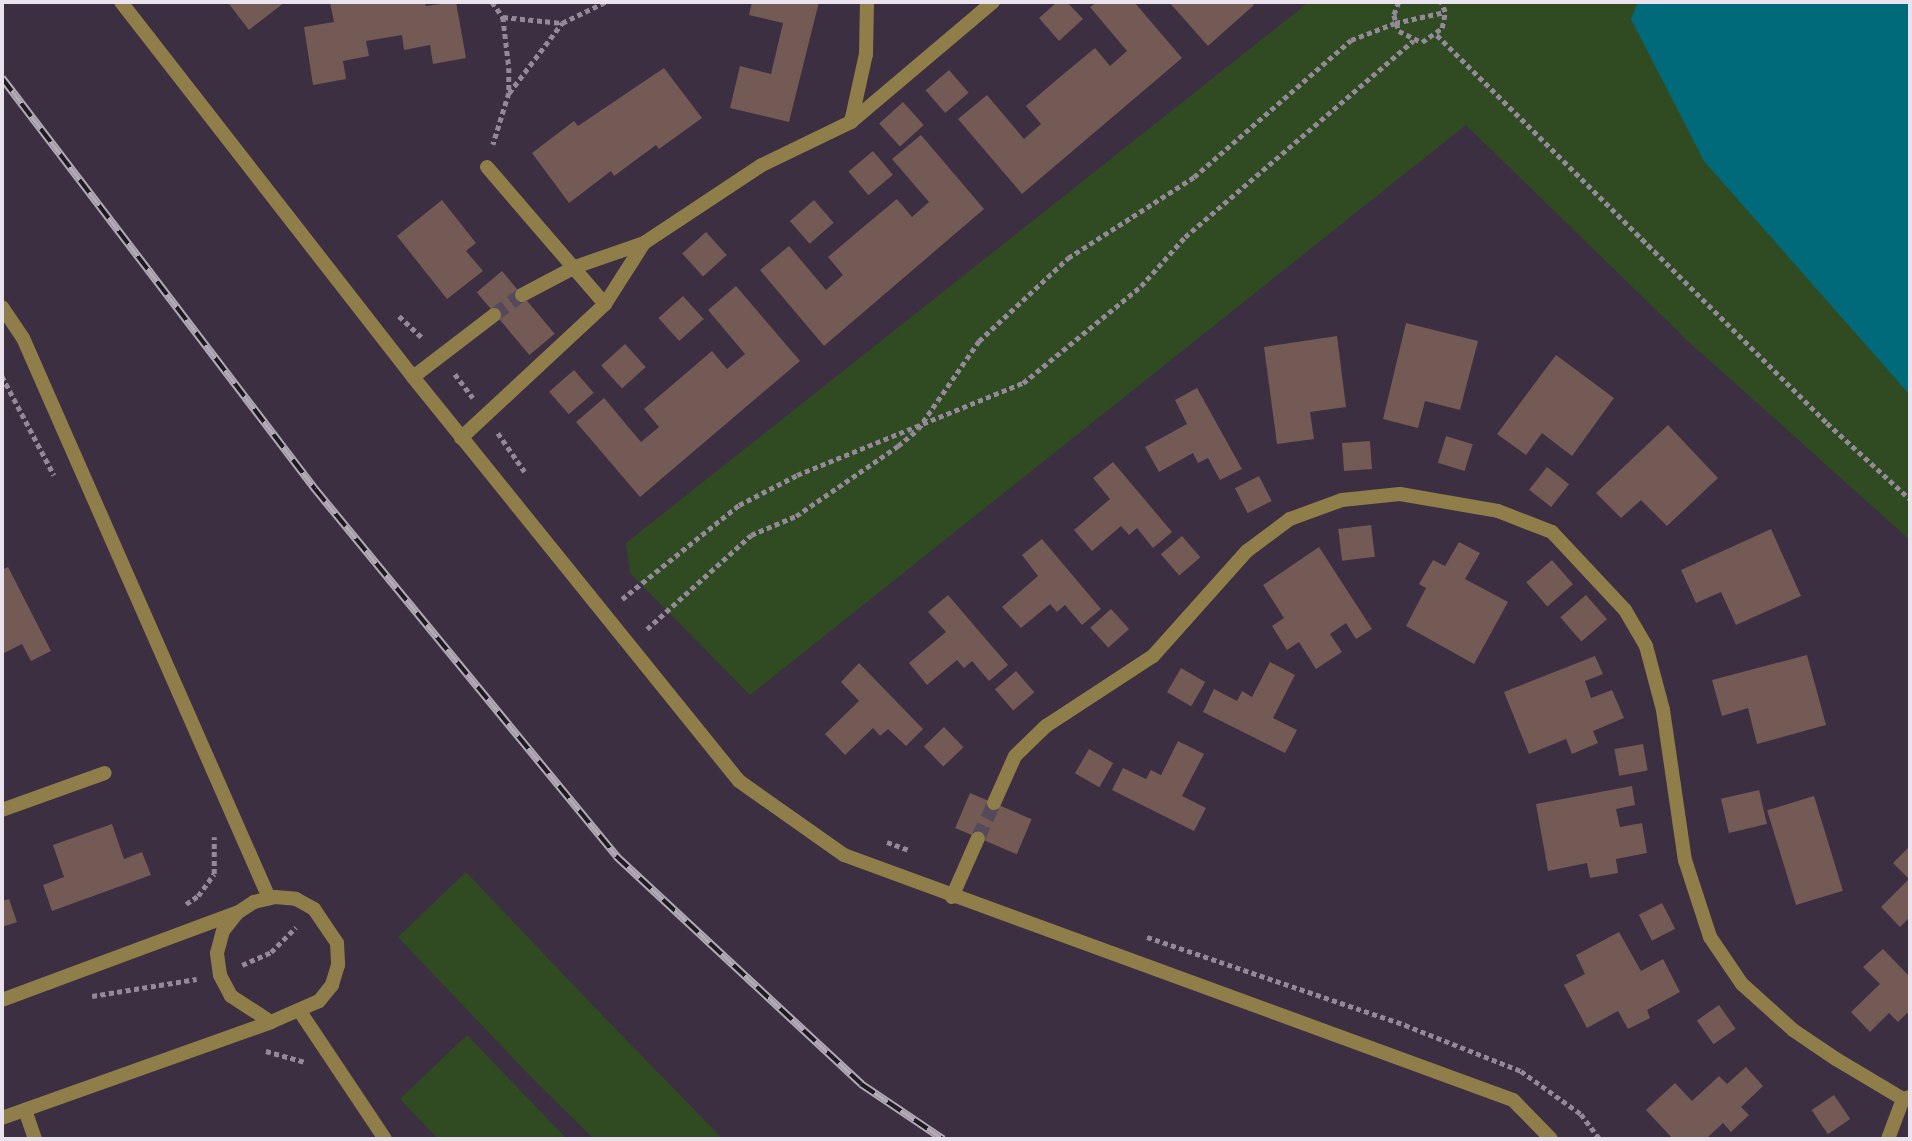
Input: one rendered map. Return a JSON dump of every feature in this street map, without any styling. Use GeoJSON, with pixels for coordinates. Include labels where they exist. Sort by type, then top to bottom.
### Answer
{"type":"FeatureCollection","features":[{"type":"Feature","properties":{"kind":"street"},"geometry":{"type":"LineString","coordinates":[[121,2],[461,438],[739,781],[844,855],[952,897],[1513,1100],[1551,1139]]}},
{"type":"Feature","properties":{"kind":"street"},"geometry":{"type":"LineString","coordinates":[[851,122],[866,54],[867,2]]}},
{"type":"Feature","properties":{"kind":"street"},"geometry":{"type":"LineString","coordinates":[[522,295],[575,267],[644,243],[762,165],[851,122],[993,2]]}},
{"type":"Feature","properties":{"kind":"street"},"geometry":{"type":"LineString","coordinates":[[486,167],[605,304]]}},
{"type":"Feature","properties":{"kind":"street"},"geometry":{"type":"LineString","coordinates":[[461,438],[605,304],[644,243]]}},
{"type":"Feature","properties":{"kind":"street"},"geometry":{"type":"LineString","coordinates":[[2,307],[23,338],[269,898]]}},
{"type":"Feature","properties":{"kind":"street"},"geometry":{"type":"LineString","coordinates":[[413,377],[494,315]]}},
{"type":"Feature","properties":{"kind":"street"},"geometry":{"type":"LineString","coordinates":[[994,803],[1015,756],[1046,726],[1153,656],[1247,551],[1290,519],[1342,500],[1400,494],[1498,510],[1552,533],[1579,557],[1625,610],[1646,646],[1663,710],[1685,860],[1710,937],[1742,984],[1793,1030],[1907,1098],[1888,1139]]}},
{"type":"Feature","properties":{"kind":"street"},"geometry":{"type":"LineString","coordinates":[[2,810],[105,772]]}},
{"type":"Feature","properties":{"kind":"street"},"geometry":{"type":"LineString","coordinates":[[952,897],[978,838]]}},
{"type":"Feature","properties":{"kind":"street"},"geometry":{"type":"LineString","coordinates":[[2,1000],[237,913],[269,898],[296,899],[314,909],[337,943],[338,965],[331,985],[301,1013],[2,1118]]}},
{"type":"Feature","properties":{"kind":"street"},"geometry":{"type":"LineString","coordinates":[[237,913],[223,931],[217,953],[220,975],[231,996],[271,1022]]}},
{"type":"Feature","properties":{"kind":"street"},"geometry":{"type":"LineString","coordinates":[[301,1013],[385,1139]]}},
{"type":"Feature","properties":{"kind":"street"},"geometry":{"type":"LineString","coordinates":[[25,1110],[35,1139]]}},
{"type":"Feature","properties":{"kind":"path"},"geometry":{"type":"LineString","coordinates":[[492,2],[503,17],[509,93]]}},
{"type":"Feature","properties":{"kind":"path"},"geometry":{"type":"LineString","coordinates":[[486,167],[509,93],[562,23],[605,2]]}},
{"type":"Feature","properties":{"kind":"path"},"geometry":{"type":"LineString","coordinates":[[1395,23],[1399,2]]}},
{"type":"Feature","properties":{"kind":"path"},"geometry":{"type":"LineString","coordinates":[[1437,35],[1445,12],[1441,2]]}},
{"type":"Feature","properties":{"kind":"path"},"geometry":{"type":"LineString","coordinates":[[645,631],[751,535],[806,509],[918,429],[979,341],[1068,258],[1185,183],[1352,40],[1395,23],[1445,12]]}},
{"type":"Feature","properties":{"kind":"path"},"geometry":{"type":"LineString","coordinates":[[503,17],[562,23]]}},
{"type":"Feature","properties":{"kind":"path"},"geometry":{"type":"LineString","coordinates":[[1395,23],[1413,41]]}},
{"type":"Feature","properties":{"kind":"path"},"geometry":{"type":"LineString","coordinates":[[621,599],[739,505],[797,475],[918,429],[1023,383],[1141,286],[1185,237],[1413,41],[1437,35]]}},
{"type":"Feature","properties":{"kind":"path"},"geometry":{"type":"LineString","coordinates":[[1437,35],[1827,423],[1910,499]]}},
{"type":"Feature","properties":{"kind":"path"},"geometry":{"type":"LineString","coordinates":[[393,310],[442,355],[531,481]]}},
{"type":"Feature","properties":{"kind":"path"},"geometry":{"type":"LineString","coordinates":[[613,588],[629,610]]}},
{"type":"Feature","properties":{"kind":"path"},"geometry":{"type":"LineString","coordinates":[[637,620],[650,637]]}},
{"type":"Feature","properties":{"kind":"path"},"geometry":{"type":"LineString","coordinates":[[875,838],[919,854]]}},
{"type":"Feature","properties":{"kind":"path"},"geometry":{"type":"LineString","coordinates":[[85,998],[109,990],[220,975],[271,952],[314,909]]}},
{"type":"Feature","properties":{"kind":"path"},"geometry":{"type":"LineString","coordinates":[[1142,935],[1405,1025],[1521,1071],[1581,1114],[1600,1139]]}},
{"type":"Feature","properties":{"kind":"path"},"geometry":{"type":"LineString","coordinates":[[260,1051],[309,1063]]}},
{"type":"Feature","properties":{"kind":"green space"},"geometry":{"type":"Polygon","coordinates":[[[1309,2],[1910,2],[1910,540],[1690,343],[1466,125],[750,695],[630,573],[626,543],[1309,2]]]}},
{"type":"Feature","properties":{"kind":"green space"},"geometry":{"type":"Polygon","coordinates":[[[466,872],[723,1139],[594,1139],[532,1078],[398,937],[466,872]]]}},
{"type":"Feature","properties":{"kind":"green space"},"geometry":{"type":"Polygon","coordinates":[[[467,1035],[567,1139],[438,1139],[400,1099],[467,1035]]]}},
{"type":"Feature","properties":{"kind":"water"},"geometry":{"type":"Polygon","coordinates":[[[1638,2],[1910,2],[1910,395],[1704,161],[1631,19],[1638,2]]]}},
{"type":"Feature","properties":{"kind":"building"},"geometry":{"type":"Polygon","coordinates":[[[285,2],[249,30],[229,4],[285,2]]]}},
{"type":"Feature","properties":{"kind":"building"},"geometry":{"type":"Polygon","coordinates":[[[330,2],[425,2],[426,6],[456,2],[466,58],[433,64],[430,45],[404,50],[402,35],[366,41],[369,56],[343,61],[346,79],[313,85],[304,27],[334,22],[330,2]]]}},
{"type":"Feature","properties":{"kind":"building"},"geometry":{"type":"Polygon","coordinates":[[[752,2],[819,2],[789,122],[730,108],[740,66],[771,74],[783,23],[749,15],[752,2]]]}},
{"type":"Feature","properties":{"kind":"building"},"geometry":{"type":"Polygon","coordinates":[[[1057,2],[1067,2],[1083,19],[1059,41],[1039,18],[1057,2]]]}},
{"type":"Feature","properties":{"kind":"building"},"geometry":{"type":"Polygon","coordinates":[[[1097,2],[1134,2],[1182,58],[1022,194],[958,119],[987,95],[1024,139],[1041,124],[1026,106],[1095,48],[1110,66],[1127,51],[1090,7],[1097,2]]]}},
{"type":"Feature","properties":{"kind":"building"},"geometry":{"type":"Polygon","coordinates":[[[1169,2],[1250,2],[1254,5],[1208,46],[1169,2]]]}},
{"type":"Feature","properties":{"kind":"building"},"geometry":{"type":"Polygon","coordinates":[[[664,68],[702,118],[659,149],[656,145],[614,176],[611,171],[569,203],[532,153],[574,121],[578,126],[664,68]]]}},
{"type":"Feature","properties":{"kind":"building"},"geometry":{"type":"Polygon","coordinates":[[[949,70],[969,93],[945,113],[926,90],[949,70]]]}},
{"type":"Feature","properties":{"kind":"building"},"geometry":{"type":"Polygon","coordinates":[[[903,102],[924,125],[900,146],[879,123],[903,102]]]}},
{"type":"Feature","properties":{"kind":"building"},"geometry":{"type":"Polygon","coordinates":[[[921,135],[984,209],[824,346],[760,270],[789,246],[826,290],[843,275],[828,257],[897,199],[912,217],[929,202],[892,159],[921,135]]]}},
{"type":"Feature","properties":{"kind":"building"},"geometry":{"type":"Polygon","coordinates":[[[873,151],[893,175],[868,195],[848,172],[873,151]]]}},
{"type":"Feature","properties":{"kind":"building"},"geometry":{"type":"Polygon","coordinates":[[[442,200],[476,243],[466,251],[483,271],[447,299],[397,236],[442,200]]]}},
{"type":"Feature","properties":{"kind":"building"},"geometry":{"type":"Polygon","coordinates":[[[814,200],[834,223],[810,244],[790,221],[814,200]]]}},
{"type":"Feature","properties":{"kind":"building"},"geometry":{"type":"Polygon","coordinates":[[[706,232],[727,255],[703,276],[682,253],[706,232]]]}},
{"type":"Feature","properties":{"kind":"building"},"geometry":{"type":"Polygon","coordinates":[[[502,271],[555,334],[529,355],[477,292],[502,271]]]}},
{"type":"Feature","properties":{"kind":"building"},"geometry":{"type":"Polygon","coordinates":[[[736,286],[800,361],[640,497],[576,422],[604,398],[641,442],[659,427],[644,409],[712,351],[727,369],[745,354],[708,310],[736,286]]]}},
{"type":"Feature","properties":{"kind":"building"},"geometry":{"type":"Polygon","coordinates":[[[683,296],[704,319],[679,341],[658,318],[683,296]]]}},
{"type":"Feature","properties":{"kind":"building"},"geometry":{"type":"Polygon","coordinates":[[[1406,323],[1478,341],[1460,410],[1425,401],[1418,428],[1383,419],[1406,323]]]}},
{"type":"Feature","properties":{"kind":"building"},"geometry":{"type":"Polygon","coordinates":[[[1337,336],[1346,407],[1310,412],[1314,439],[1277,444],[1264,347],[1337,336]]]}},
{"type":"Feature","properties":{"kind":"building"},"geometry":{"type":"Polygon","coordinates":[[[625,344],[646,367],[622,388],[601,365],[625,344]]]}},
{"type":"Feature","properties":{"kind":"building"},"geometry":{"type":"Polygon","coordinates":[[[1556,355],[1614,398],[1572,456],[1542,433],[1526,455],[1497,434],[1556,355]]]}},
{"type":"Feature","properties":{"kind":"building"},"geometry":{"type":"Polygon","coordinates":[[[574,370],[594,393],[569,414],[549,392],[574,370]]]}},
{"type":"Feature","properties":{"kind":"building"},"geometry":{"type":"Polygon","coordinates":[[[1197,388],[1242,469],[1220,480],[1208,458],[1198,463],[1193,453],[1159,472],[1145,447],[1187,424],[1175,400],[1197,388]]]}},
{"type":"Feature","properties":{"kind":"building"},"geometry":{"type":"Polygon","coordinates":[[[1668,425],[1718,478],[1667,526],[1641,500],[1621,518],[1596,493],[1668,425]]]}},
{"type":"Feature","properties":{"kind":"building"},"geometry":{"type":"Polygon","coordinates":[[[1446,436],[1473,444],[1465,471],[1438,463],[1446,436]]]}},
{"type":"Feature","properties":{"kind":"building"},"geometry":{"type":"Polygon","coordinates":[[[1370,441],[1372,469],[1344,471],[1342,443],[1370,441]]]}},
{"type":"Feature","properties":{"kind":"building"},"geometry":{"type":"Polygon","coordinates":[[[1113,462],[1172,532],[1153,548],[1137,528],[1129,535],[1121,526],[1092,551],[1074,530],[1110,499],[1093,478],[1113,462]]]}},
{"type":"Feature","properties":{"kind":"building"},"geometry":{"type":"Polygon","coordinates":[[[1547,467],[1569,484],[1551,507],[1529,490],[1547,467]]]}},
{"type":"Feature","properties":{"kind":"building"},"geometry":{"type":"Polygon","coordinates":[[[1259,476],[1272,501],[1248,513],[1235,488],[1259,476]]]}},
{"type":"Feature","properties":{"kind":"building"},"geometry":{"type":"Polygon","coordinates":[[[1371,525],[1375,557],[1342,561],[1338,529],[1371,525]]]}},
{"type":"Feature","properties":{"kind":"building"},"geometry":{"type":"Polygon","coordinates":[[[1771,529],[1801,596],[1736,625],[1721,592],[1696,603],[1681,570],[1771,529]]]}},
{"type":"Feature","properties":{"kind":"building"},"geometry":{"type":"Polygon","coordinates":[[[1182,536],[1200,557],[1179,576],[1161,554],[1182,536]]]}},
{"type":"Feature","properties":{"kind":"building"},"geometry":{"type":"Polygon","coordinates":[[[1042,539],[1101,609],[1082,625],[1065,605],[1057,612],[1050,604],[1021,628],[1002,607],[1038,576],[1022,555],[1042,539]]]}},
{"type":"Feature","properties":{"kind":"building"},"geometry":{"type":"Polygon","coordinates":[[[1459,542],[1480,553],[1465,579],[1508,602],[1474,664],[1406,626],[1426,588],[1419,584],[1433,560],[1445,566],[1459,542]]]}},
{"type":"Feature","properties":{"kind":"building"},"geometry":{"type":"Polygon","coordinates":[[[1319,547],[1372,629],[1356,639],[1346,623],[1330,634],[1342,652],[1316,669],[1299,642],[1287,650],[1272,626],[1284,618],[1263,585],[1319,547]]]}},
{"type":"Feature","properties":{"kind":"building"},"geometry":{"type":"Polygon","coordinates":[[[1552,560],[1573,584],[1547,606],[1526,582],[1552,560]]]}},
{"type":"Feature","properties":{"kind":"building"},"geometry":{"type":"Polygon","coordinates":[[[8,567],[51,651],[31,661],[22,644],[2,654],[2,570],[8,567]]]}},
{"type":"Feature","properties":{"kind":"building"},"geometry":{"type":"Polygon","coordinates":[[[948,595],[1008,665],[989,681],[972,661],[964,668],[957,660],[927,685],[909,663],[946,632],[928,612],[948,595]]]}},
{"type":"Feature","properties":{"kind":"building"},"geometry":{"type":"Polygon","coordinates":[[[1586,595],[1607,619],[1581,641],[1560,617],[1586,595]]]}},
{"type":"Feature","properties":{"kind":"building"},"geometry":{"type":"Polygon","coordinates":[[[1111,609],[1129,629],[1108,648],[1090,628],[1111,609]]]}},
{"type":"Feature","properties":{"kind":"building"},"geometry":{"type":"Polygon","coordinates":[[[1807,655],[1826,725],[1757,744],[1748,708],[1722,716],[1712,680],[1807,655]]]}},
{"type":"Feature","properties":{"kind":"building"},"geometry":{"type":"Polygon","coordinates":[[[1595,656],[1603,674],[1585,681],[1591,698],[1612,690],[1624,718],[1593,731],[1598,743],[1572,754],[1566,739],[1529,754],[1504,692],[1595,656]]]}},
{"type":"Feature","properties":{"kind":"building"},"geometry":{"type":"Polygon","coordinates":[[[1270,662],[1295,675],[1273,718],[1297,730],[1285,753],[1203,712],[1214,689],[1237,701],[1242,691],[1252,697],[1270,662]]]}},
{"type":"Feature","properties":{"kind":"building"},"geometry":{"type":"Polygon","coordinates":[[[859,663],[923,729],[906,746],[888,729],[880,736],[873,728],[845,755],[825,734],[859,701],[841,682],[859,663]]]}},
{"type":"Feature","properties":{"kind":"building"},"geometry":{"type":"Polygon","coordinates":[[[1181,668],[1205,682],[1191,706],[1167,692],[1181,668]]]}},
{"type":"Feature","properties":{"kind":"building"},"geometry":{"type":"Polygon","coordinates":[[[1016,671],[1034,692],[1013,711],[995,689],[1016,671]]]}},
{"type":"Feature","properties":{"kind":"building"},"geometry":{"type":"Polygon","coordinates":[[[944,727],[963,747],[943,767],[924,746],[944,727]]]}},
{"type":"Feature","properties":{"kind":"building"},"geometry":{"type":"Polygon","coordinates":[[[1178,741],[1204,754],[1182,796],[1206,808],[1194,831],[1112,790],[1123,768],[1146,779],[1151,770],[1161,775],[1178,741]]]}},
{"type":"Feature","properties":{"kind":"building"},"geometry":{"type":"Polygon","coordinates":[[[1643,744],[1648,771],[1619,776],[1614,749],[1643,744]]]}},
{"type":"Feature","properties":{"kind":"building"},"geometry":{"type":"Polygon","coordinates":[[[1089,749],[1113,763],[1099,787],[1075,773],[1089,749]]]}},
{"type":"Feature","properties":{"kind":"building"},"geometry":{"type":"Polygon","coordinates":[[[1632,786],[1635,805],[1616,809],[1620,827],[1642,823],[1647,853],[1616,859],[1618,873],[1590,878],[1587,863],[1548,871],[1536,804],[1632,786]]]}},
{"type":"Feature","properties":{"kind":"building"},"geometry":{"type":"Polygon","coordinates":[[[1759,790],[1767,824],[1729,833],[1721,799],[1759,790]]]}},
{"type":"Feature","properties":{"kind":"building"},"geometry":{"type":"Polygon","coordinates":[[[970,793],[1032,819],[1017,854],[955,828],[970,793]]]}},
{"type":"Feature","properties":{"kind":"building"},"geometry":{"type":"Polygon","coordinates":[[[1814,796],[1843,891],[1796,905],[1767,810],[1814,796]]]}},
{"type":"Feature","properties":{"kind":"building"},"geometry":{"type":"Polygon","coordinates":[[[112,824],[124,859],[142,852],[151,875],[52,911],[43,885],[64,877],[53,845],[112,824]]]}},
{"type":"Feature","properties":{"kind":"building"},"geometry":{"type":"Polygon","coordinates":[[[1910,846],[1910,917],[1900,927],[1881,907],[1909,879],[1893,863],[1910,846]]]}},
{"type":"Feature","properties":{"kind":"building"},"geometry":{"type":"Polygon","coordinates":[[[9,899],[17,922],[2,927],[2,901],[9,899]]]}},
{"type":"Feature","properties":{"kind":"building"},"geometry":{"type":"Polygon","coordinates":[[[1662,903],[1675,929],[1652,941],[1639,915],[1662,903]]]}},
{"type":"Feature","properties":{"kind":"building"},"geometry":{"type":"Polygon","coordinates":[[[1619,932],[1641,971],[1663,959],[1680,992],[1647,1010],[1650,1018],[1628,1029],[1618,1011],[1587,1028],[1564,985],[1585,974],[1576,955],[1619,932]]]}},
{"type":"Feature","properties":{"kind":"building"},"geometry":{"type":"Polygon","coordinates":[[[1883,949],[1910,977],[1910,1017],[1907,1013],[1898,1022],[1889,1013],[1870,1032],[1851,1012],[1880,984],[1863,967],[1883,949]]]}},
{"type":"Feature","properties":{"kind":"building"},"geometry":{"type":"Polygon","coordinates":[[[1719,1005],[1736,1029],[1714,1044],[1697,1020],[1719,1005]]]}},
{"type":"Feature","properties":{"kind":"building"},"geometry":{"type":"Polygon","coordinates":[[[1746,1067],[1763,1086],[1741,1107],[1749,1115],[1731,1132],[1723,1123],[1706,1139],[1673,1139],[1646,1110],[1675,1083],[1692,1101],[1719,1076],[1727,1084],[1746,1067]]]}},
{"type":"Feature","properties":{"kind":"building"},"geometry":{"type":"Polygon","coordinates":[[[1834,1095],[1850,1119],[1828,1134],[1812,1110],[1834,1095]]]}},
{"type":"Feature","properties":{"kind":"tunnel"},"geometry":{"type":"LineString","coordinates":[[494,315],[522,295]]}},
{"type":"Feature","properties":{"kind":"tunnel"},"geometry":{"type":"LineString","coordinates":[[978,838],[994,803]]}},
{"type":"Feature","properties":{"kind":"railway"},"geometry":{"type":"LineString","coordinates":[[2,78],[315,489],[616,856],[861,1084],[943,1139]]}}]}
